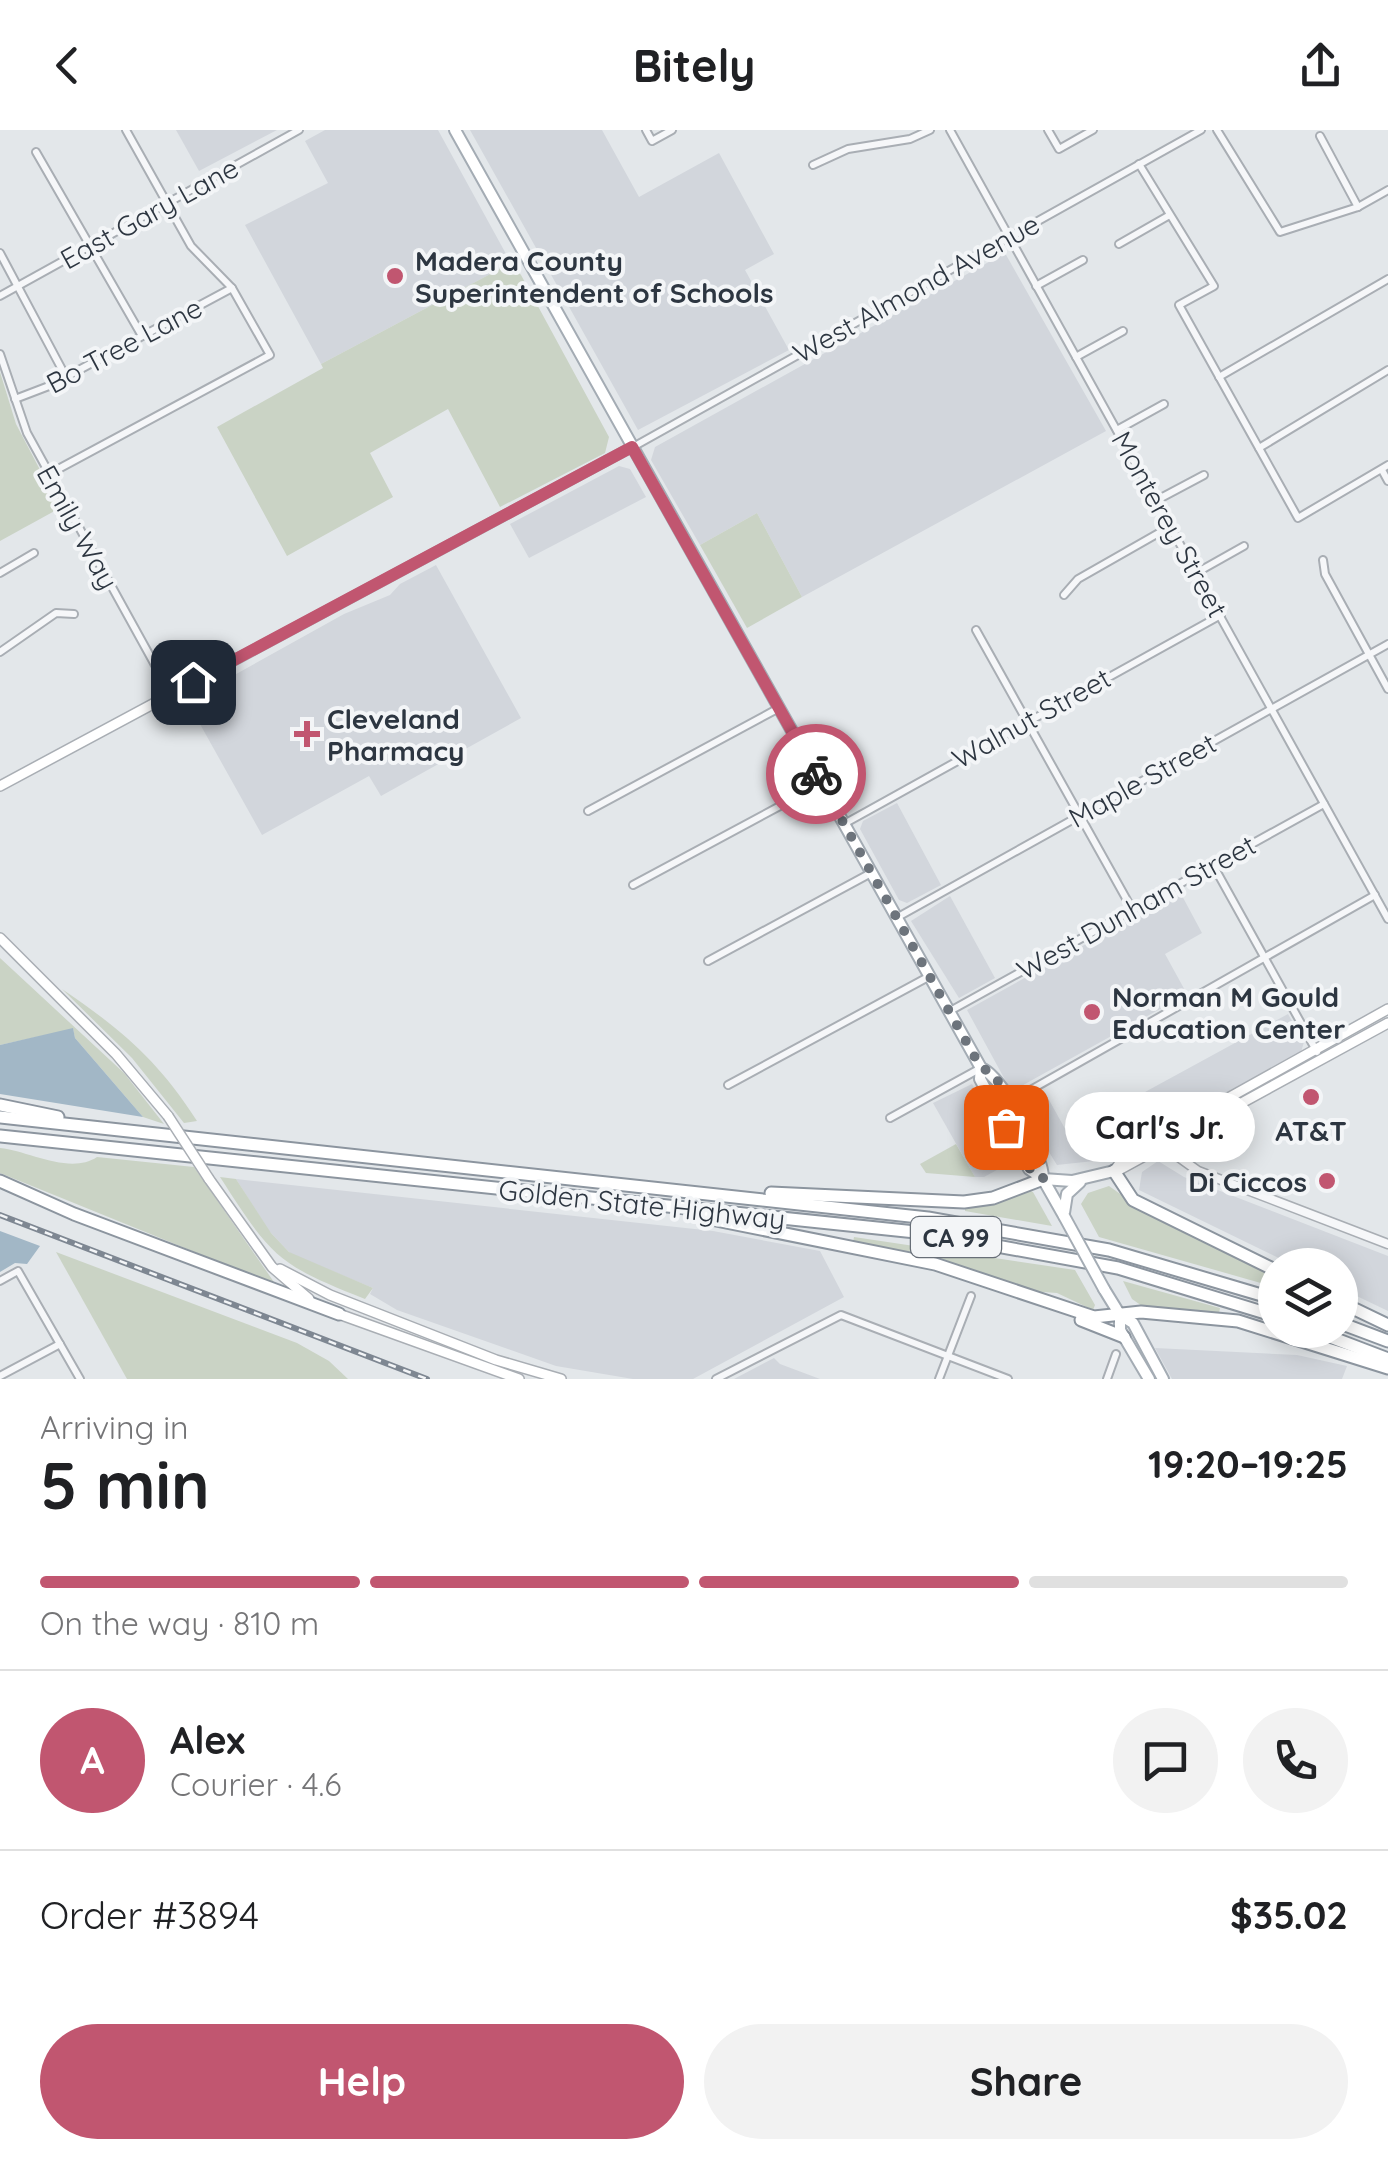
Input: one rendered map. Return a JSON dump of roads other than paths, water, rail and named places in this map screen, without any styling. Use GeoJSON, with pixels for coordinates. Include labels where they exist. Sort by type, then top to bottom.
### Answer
{"type":"FeatureCollection","features":[{"type":"Feature","properties":{"kind":"highway"},"geometry":{"type":"LineString","coordinates":[[0,1106],[57,1116],[81,1127]]}},
{"type":"Feature","properties":{"kind":"highway","name":"Golden State Highway"},"geometry":{"type":"LineString","coordinates":[[0,1117],[632,1184],[1011,1230],[1109,1250],[1258,1294]]}},
{"type":"Feature","properties":{"kind":"highway","name":"Golden State Highway"},"geometry":{"type":"LineString","coordinates":[[0,1136],[1010,1245],[1171,1282],[1258,1310]]}},
{"type":"Feature","properties":{"kind":"highway"},"geometry":{"type":"LineString","coordinates":[[1114,1172],[1132,1200],[1258,1262]]}},
{"type":"Feature","properties":{"kind":"highway"},"geometry":{"type":"LineString","coordinates":[[632,1184],[964,1202],[993,1198],[1043,1179]]}},
{"type":"Feature","properties":{"kind":"highway"},"geometry":{"type":"LineString","coordinates":[[0,1180],[74,1214],[338,1314]]}},
{"type":"Feature","properties":{"kind":"highway"},"geometry":{"type":"LineString","coordinates":[[628,1202],[936,1264],[1094,1317],[1140,1312],[1238,1321],[1388,1368]]}},
{"type":"Feature","properties":{"kind":"highway"},"geometry":{"type":"LineString","coordinates":[[1051,1304],[1124,1337]]}},
{"type":"Feature","properties":{"kind":"highway"},"geometry":{"type":"LineString","coordinates":[[1358,1311],[1388,1325]]}},
{"type":"Feature","properties":{"kind":"highway"},"geometry":{"type":"LineString","coordinates":[[1358,1330],[1388,1341]]}},
{"type":"Feature","properties":{"kind":"highway"},"geometry":{"type":"LineString","coordinates":[[1358,1348],[1388,1359]]}},
{"type":"Feature","properties":{"kind":"main road"},"geometry":{"type":"LineString","coordinates":[[455,130],[981,1068],[980,1079],[1023,1157],[1043,1179],[1120,1315],[1124,1337],[1148,1379]]}},
{"type":"Feature","properties":{"kind":"main road"},"geometry":{"type":"LineString","coordinates":[[0,786],[632,447]]}},
{"type":"Feature","properties":{"kind":"main road"},"geometry":{"type":"LineString","coordinates":[[0,938],[116,1054],[168,1116],[265,1258],[302,1294],[338,1314],[519,1379]]}},
{"type":"Feature","properties":{"kind":"main road"},"geometry":{"type":"LineString","coordinates":[[1114,1172],[1126,1155],[1388,1010]]}},
{"type":"Feature","properties":{"kind":"main road"},"geometry":{"type":"LineString","coordinates":[[1043,1179],[1086,1179],[1114,1172],[1388,1023]]}},
{"type":"Feature","properties":{"kind":"main road"},"geometry":{"type":"LineString","coordinates":[[981,1068],[992,1072],[1010,1102],[1044,1164],[1043,1179]]}},
{"type":"Feature","properties":{"kind":"main road"},"geometry":{"type":"LineString","coordinates":[[1064,1216],[1068,1194],[1086,1179]]}},
{"type":"Feature","properties":{"kind":"main road"},"geometry":{"type":"LineString","coordinates":[[265,1258],[306,1284],[509,1364],[561,1379]]}},
{"type":"Feature","properties":{"kind":"main road"},"geometry":{"type":"LineString","coordinates":[[372,1327],[377,1312]]}},
{"type":"Feature","properties":{"kind":"main road"},"geometry":{"type":"LineString","coordinates":[[1120,1315],[1133,1323],[1163,1379]]}},
{"type":"Feature","properties":{"kind":"street"},"geometry":{"type":"LineString","coordinates":[[50,474],[270,355],[232,288],[192,246],[126,130]]}},
{"type":"Feature","properties":{"kind":"street","name":"East Gary Lane"},"geometry":{"type":"LineString","coordinates":[[0,296],[299,130]]}},
{"type":"Feature","properties":{"kind":"street"},"geometry":{"type":"LineString","coordinates":[[646,130],[652,141],[672,130]]}},
{"type":"Feature","properties":{"kind":"street"},"geometry":{"type":"LineString","coordinates":[[813,165],[848,149],[910,139],[930,130]]}},
{"type":"Feature","properties":{"kind":"street","name":"Monterey Street"},"geometry":{"type":"LineString","coordinates":[[950,130],[1388,920]]}},
{"type":"Feature","properties":{"kind":"street"},"geometry":{"type":"LineString","coordinates":[[1048,130],[1059,149],[1094,130]]}},
{"type":"Feature","properties":{"kind":"street","name":"West Almond Avenue"},"geometry":{"type":"LineString","coordinates":[[632,447],[1201,130]]}},
{"type":"Feature","properties":{"kind":"street"},"geometry":{"type":"LineString","coordinates":[[1217,130],[1280,232],[1358,207],[1388,190]]}},
{"type":"Feature","properties":{"kind":"street"},"geometry":{"type":"LineString","coordinates":[[1320,136],[1358,207]]}},
{"type":"Feature","properties":{"kind":"street"},"geometry":{"type":"LineString","coordinates":[[36,152],[142,336]]}},
{"type":"Feature","properties":{"kind":"street"},"geometry":{"type":"LineString","coordinates":[[1139,164],[1214,286],[1179,306],[1298,518],[1385,468],[1388,481]]}},
{"type":"Feature","properties":{"kind":"street"},"geometry":{"type":"LineString","coordinates":[[1119,244],[1168,216]]}},
{"type":"Feature","properties":{"kind":"street"},"geometry":{"type":"LineString","coordinates":[[0,253],[66,377]]}},
{"type":"Feature","properties":{"kind":"street"},"geometry":{"type":"LineString","coordinates":[[1036,286],[1083,260]]}},
{"type":"Feature","properties":{"kind":"street"},"geometry":{"type":"LineString","coordinates":[[1219,376],[1388,278]]}},
{"type":"Feature","properties":{"kind":"street","name":"Bo Tree Lane"},"geometry":{"type":"LineString","coordinates":[[15,399],[66,377],[232,288]]}},
{"type":"Feature","properties":{"kind":"street"},"geometry":{"type":"LineString","coordinates":[[1076,357],[1123,331]]}},
{"type":"Feature","properties":{"kind":"street","name":"Emily Way"},"geometry":{"type":"LineString","coordinates":[[0,354],[15,399],[50,474],[171,694]]}},
{"type":"Feature","properties":{"kind":"street"},"geometry":{"type":"LineString","coordinates":[[1259,448],[1388,370]]}},
{"type":"Feature","properties":{"kind":"street"},"geometry":{"type":"LineString","coordinates":[[1117,430],[1164,404]]}},
{"type":"Feature","properties":{"kind":"street"},"geometry":{"type":"LineString","coordinates":[[1157,500],[1204,475]]}},
{"type":"Feature","properties":{"kind":"street"},"geometry":{"type":"LineString","coordinates":[[1064,595],[1078,579],[1171,526]]}},
{"type":"Feature","properties":{"kind":"street"},"geometry":{"type":"LineString","coordinates":[[1196,574],[1244,546]]}},
{"type":"Feature","properties":{"kind":"street"},"geometry":{"type":"LineString","coordinates":[[0,573],[34,554]]}},
{"type":"Feature","properties":{"kind":"street"},"geometry":{"type":"LineString","coordinates":[[1323,560],[1325,574],[1388,689]]}},
{"type":"Feature","properties":{"kind":"street"},"geometry":{"type":"LineString","coordinates":[[0,652],[56,613],[74,614]]}},
{"type":"Feature","properties":{"kind":"street","name":"Walnut Street"},"geometry":{"type":"LineString","coordinates":[[844,824],[1221,615]]}},
{"type":"Feature","properties":{"kind":"street"},"geometry":{"type":"LineString","coordinates":[[976,630],[1132,910]]}},
{"type":"Feature","properties":{"kind":"street","name":"Maple Street"},"geometry":{"type":"LineString","coordinates":[[896,918],[1388,644]]}},
{"type":"Feature","properties":{"kind":"street"},"geometry":{"type":"LineString","coordinates":[[588,811],[779,708]]}},
{"type":"Feature","properties":{"kind":"street"},"geometry":{"type":"LineString","coordinates":[[633,885],[822,784]]}},
{"type":"Feature","properties":{"kind":"street","name":"West Dunham Street"},"geometry":{"type":"LineString","coordinates":[[949,1011],[1324,804]]}},
{"type":"Feature","properties":{"kind":"street"},"geometry":{"type":"LineString","coordinates":[[1214,865],[1322,1060]]}},
{"type":"Feature","properties":{"kind":"street"},"geometry":{"type":"LineString","coordinates":[[708,961],[871,873]]}},
{"type":"Feature","properties":{"kind":"street"},"geometry":{"type":"LineString","coordinates":[[1010,1102],[1375,895]]}},
{"type":"Feature","properties":{"kind":"street"},"geometry":{"type":"LineString","coordinates":[[728,1085],[930,976]]}},
{"type":"Feature","properties":{"kind":"street"},"geometry":{"type":"LineString","coordinates":[[890,1118],[981,1068]]}},
{"type":"Feature","properties":{"kind":"street"},"geometry":{"type":"LineString","coordinates":[[1162,1135],[1168,1146],[1198,1170],[1388,1244]]}},
{"type":"Feature","properties":{"kind":"street"},"geometry":{"type":"LineString","coordinates":[[0,1280],[18,1271],[80,1379]]}},
{"type":"Feature","properties":{"kind":"street"},"geometry":{"type":"LineString","coordinates":[[939,1379],[971,1296]]}},
{"type":"Feature","properties":{"kind":"street"},"geometry":{"type":"LineString","coordinates":[[716,1379],[841,1315],[1008,1379]]}},
{"type":"Feature","properties":{"kind":"street"},"geometry":{"type":"LineString","coordinates":[[0,1376],[60,1344]]}},
{"type":"Feature","properties":{"kind":"street"},"geometry":{"type":"LineString","coordinates":[[1107,1379],[1116,1354]]}},
{"type":"Feature","properties":{"kind":"water"},"geometry":{"type":"Polygon","coordinates":[[[73,1028],[75,1038],[143,1117],[0,1094],[0,1045],[73,1028]]]}},
{"type":"Feature","properties":{"kind":"water"},"geometry":{"type":"Polygon","coordinates":[[[0,1231],[40,1246],[27,1264],[15,1263],[0,1272],[0,1231]]]}},
{"type":"Feature","properties":{"kind":"railway"},"geometry":{"type":"LineString","coordinates":[[0,1215],[427,1379]]}},
{"type":"Feature","properties":{"kind":"place","name":"Madera County Superintendent of Schools"},"geometry":{"type":"Point","coordinates":[395,276]}},
{"type":"Feature","properties":{"kind":"place","name":"Cleveland Pharmacy"},"geometry":{"type":"Point","coordinates":[307,734]}},
{"type":"Feature","properties":{"kind":"place","name":"Norman M Gould Education Center"},"geometry":{"type":"Point","coordinates":[1092,1012]}},
{"type":"Feature","properties":{"kind":"place","name":"AT&T"},"geometry":{"type":"Point","coordinates":[1311,1097]}},
{"type":"Feature","properties":{"kind":"place","name":"Carl's Jr."},"geometry":{"type":"Point","coordinates":[1006,1127]}},
{"type":"Feature","properties":{"kind":"place","name":"Di Ciccos"},"geometry":{"type":"Point","coordinates":[1327,1181]}}]}
